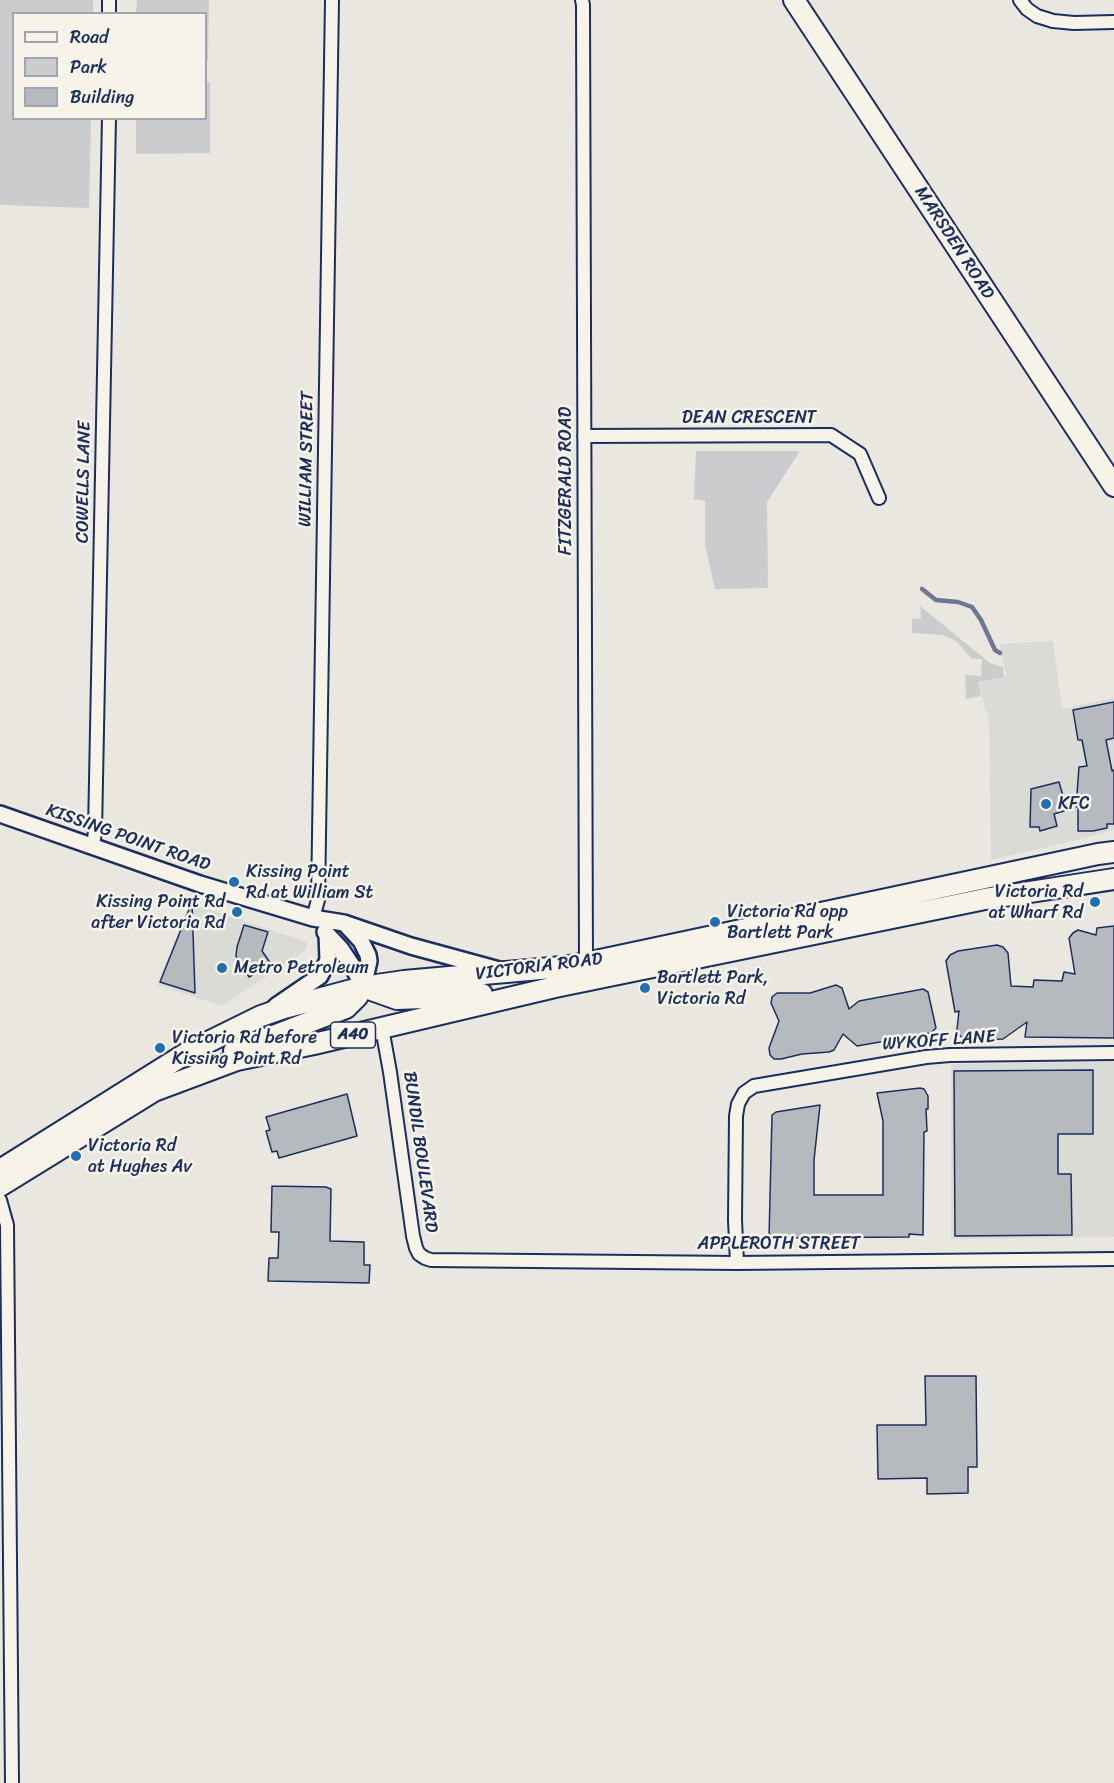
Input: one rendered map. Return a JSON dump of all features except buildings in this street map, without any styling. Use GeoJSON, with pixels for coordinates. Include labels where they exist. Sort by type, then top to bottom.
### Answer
{"type":"FeatureCollection","features":[{"type":"Feature","properties":{"kind":"main road","name":"MARSDEN ROAD"},"geometry":{"type":"LineString","coordinates":[[794,0],[1114,486]]}},
{"type":"Feature","properties":{"kind":"main road","name":"VICTORIA ROAD"},"geometry":{"type":"LineString","coordinates":[[0,1170],[181,1056],[261,1016],[306,1002],[363,987],[404,981],[586,963],[1109,850]]}},
{"type":"Feature","properties":{"kind":"main road","name":"VICTORIA ROAD"},"geometry":{"type":"LineString","coordinates":[[0,1186],[154,1091],[237,1060],[555,987],[985,899],[1114,879]]}},
{"type":"Feature","properties":{"kind":"main road"},"geometry":{"type":"LineString","coordinates":[[154,1091],[200,1064],[346,1008],[363,987],[397,999],[449,997],[555,987]]}},
{"type":"Feature","properties":{"kind":"street","name":"WILLIAM STREET"},"geometry":{"type":"LineString","coordinates":[[313,918],[318,900],[332,0]]}},
{"type":"Feature","properties":{"kind":"street","name":"FITZGERALD ROAD"},"geometry":{"type":"LineString","coordinates":[[582,0],[586,963]]}},
{"type":"Feature","properties":{"kind":"street"},"geometry":{"type":"LineString","coordinates":[[1020,0],[1036,16],[1053,21],[1114,22]]}},
{"type":"Feature","properties":{"kind":"street","name":"COWELLS LANE"},"geometry":{"type":"LineString","coordinates":[[93,847],[96,807],[109,120]]}},
{"type":"Feature","properties":{"kind":"street","name":"DEAN CRESCENT"},"geometry":{"type":"LineString","coordinates":[[584,436],[831,435],[860,454],[879,498]]}},
{"type":"Feature","properties":{"kind":"street","name":"KISSING POINT ROAD"},"geometry":{"type":"LineString","coordinates":[[0,814],[180,878],[313,918],[344,923],[411,946],[507,972]]}},
{"type":"Feature","properties":{"kind":"street"},"geometry":{"type":"LineString","coordinates":[[313,918],[347,958],[363,987]]}},
{"type":"Feature","properties":{"kind":"street"},"geometry":{"type":"LineString","coordinates":[[344,923],[361,941],[368,955],[369,961],[363,987]]}},
{"type":"Feature","properties":{"kind":"street"},"geometry":{"type":"LineString","coordinates":[[261,1016],[320,976],[328,960],[327,934]]}},
{"type":"Feature","properties":{"kind":"street","name":"BUNDIL BOULEVARD"},"geometry":{"type":"LineString","coordinates":[[382,1028],[416,1248],[424,1258],[445,1260]]}},
{"type":"Feature","properties":{"kind":"street","name":"WYKOFF LANE"},"geometry":{"type":"LineString","coordinates":[[737,1263],[736,1116],[738,1104],[744,1093],[754,1086],[926,1057],[1114,1053]]}},
{"type":"Feature","properties":{"kind":"street"},"geometry":{"type":"LineString","coordinates":[[0,1200],[7,1226],[5,1648],[12,1783]]}},
{"type":"Feature","properties":{"kind":"street","name":"APPLEROTH STREET"},"geometry":{"type":"LineString","coordinates":[[445,1260],[737,1263],[1114,1259]]}},
{"type":"Feature","properties":{"kind":"shaded area"},"geometry":{"type":"Polygon","coordinates":[[[1053,641],[1062,709],[1114,698],[1114,829],[1106,833],[991,860],[989,721],[978,682],[1007,676],[999,644],[1053,641]]]}},
{"type":"Feature","properties":{"kind":"shaded area","name":"Metro Petroleum"},"geometry":{"type":"Polygon","coordinates":[[[190,903],[308,942],[305,951],[222,1006],[157,985],[190,903]]]}},
{"type":"Feature","properties":{"kind":"shaded area"},"geometry":{"type":"Polygon","coordinates":[[[1114,1062],[1114,1237],[951,1239],[951,1064],[1114,1062]]]}},
{"type":"Feature","properties":{"kind":"green space"},"geometry":{"type":"Polygon","coordinates":[[[0,0],[93,0],[93,12],[12,12],[12,120],[91,120],[89,208],[0,205],[0,0]]]}},
{"type":"Feature","properties":{"kind":"green space"},"geometry":{"type":"Polygon","coordinates":[[[137,0],[209,0],[208,60],[207,12],[136,12],[137,0]]]}},
{"type":"Feature","properties":{"kind":"green space"},"geometry":{"type":"Polygon","coordinates":[[[207,82],[210,82],[210,153],[136,154],[136,120],[207,120],[207,82]]]}},
{"type":"Feature","properties":{"kind":"green space"},"geometry":{"type":"Polygon","coordinates":[[[696,451],[800,451],[767,502],[768,588],[715,589],[705,545],[705,501],[694,499],[696,451]]]}},
{"type":"Feature","properties":{"kind":"green space"},"geometry":{"type":"Polygon","coordinates":[[[920,606],[990,663],[1003,667],[1004,677],[978,682],[981,696],[966,699],[965,675],[981,676],[982,659],[972,659],[956,641],[943,635],[912,633],[912,619],[921,618],[920,606]]]}},
{"type":"Feature","properties":{"kind":"waterway"},"geometry":{"type":"LineString","coordinates":[[922,589],[936,600],[958,602],[972,607],[981,620],[995,650],[1000,653]]}},
{"type":"Feature","properties":{"kind":"place","name":"KFC"},"geometry":{"type":"Point","coordinates":[1046,804]}},
{"type":"Feature","properties":{"kind":"place","name":"Kissing Point Rd at William St"},"geometry":{"type":"Point","coordinates":[234,882]}},
{"type":"Feature","properties":{"kind":"place","name":"Victoria Rd at Wharf Rd"},"geometry":{"type":"Point","coordinates":[1095,902]}},
{"type":"Feature","properties":{"kind":"place","name":"Kissing Point Rd after Victoria Rd"},"geometry":{"type":"Point","coordinates":[237,912]}},
{"type":"Feature","properties":{"kind":"place","name":"Victoria Rd opp Bartlett Park"},"geometry":{"type":"Point","coordinates":[715,922]}},
{"type":"Feature","properties":{"kind":"place","name":"Metro Petroleum"},"geometry":{"type":"Point","coordinates":[222,968]}},
{"type":"Feature","properties":{"kind":"place","name":"Bartlett Park, Victoria Rd"},"geometry":{"type":"Point","coordinates":[645,988]}},
{"type":"Feature","properties":{"kind":"place","name":"Victoria Rd before Kissing Point Rd"},"geometry":{"type":"Point","coordinates":[160,1048]}},
{"type":"Feature","properties":{"kind":"place","name":"Victoria Rd at Hughes Av"},"geometry":{"type":"Point","coordinates":[76,1156]}}]}
